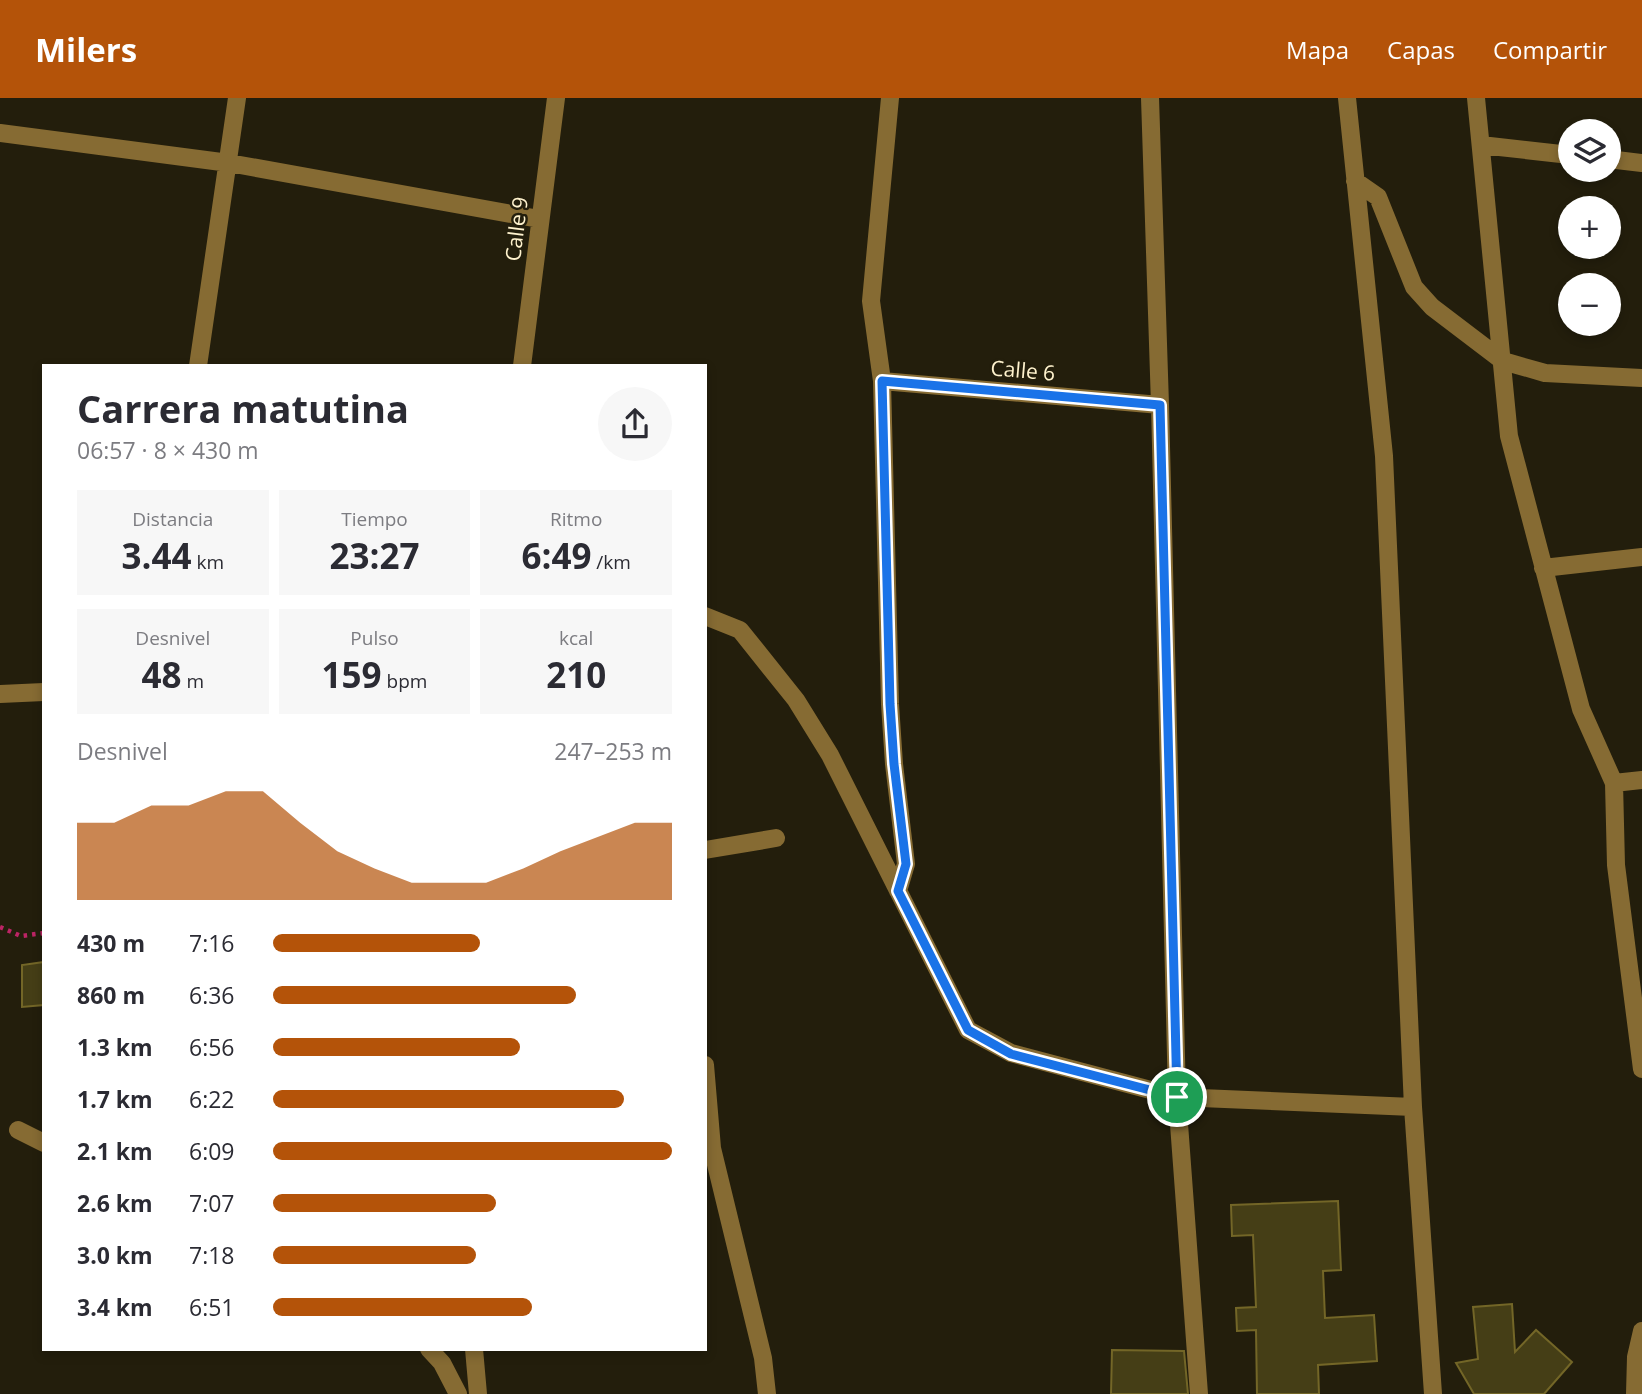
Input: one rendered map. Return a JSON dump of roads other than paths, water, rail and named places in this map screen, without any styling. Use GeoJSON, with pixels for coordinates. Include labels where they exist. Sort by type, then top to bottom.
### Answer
{"type":"FeatureCollection","features":[{"type":"Feature","properties":{"kind":"street"},"geometry":{"type":"LineString","coordinates":[[198,364],[237,98]]}},
{"type":"Feature","properties":{"kind":"street","name":"Calle 9"},"geometry":{"type":"LineString","coordinates":[[522,364],[556,98]]}},
{"type":"Feature","properties":{"kind":"street"},"geometry":{"type":"LineString","coordinates":[[890,98],[871,301],[882,381],[890,704],[906,864],[898,891]]}},
{"type":"Feature","properties":{"kind":"street"},"geometry":{"type":"LineString","coordinates":[[1150,98],[1177,1097],[1199,1394]]}},
{"type":"Feature","properties":{"kind":"street"},"geometry":{"type":"LineString","coordinates":[[1347,98],[1384,456],[1413,1107],[1433,1394]]}},
{"type":"Feature","properties":{"kind":"street"},"geometry":{"type":"LineString","coordinates":[[1476,98],[1509,436],[1581,709],[1614,783],[1616,865],[1639,1017],[1642,1069]]}},
{"type":"Feature","properties":{"kind":"street"},"geometry":{"type":"LineString","coordinates":[[0,133],[229,163],[539,219]]}},
{"type":"Feature","properties":{"kind":"street"},"geometry":{"type":"LineString","coordinates":[[1481,145],[1558,154]]}},
{"type":"Feature","properties":{"kind":"street"},"geometry":{"type":"LineString","coordinates":[[1621,161],[1642,163]]}},
{"type":"Feature","properties":{"kind":"street"},"geometry":{"type":"LineString","coordinates":[[1355,181],[1378,197],[1414,287],[1432,307],[1503,361],[1545,373],[1642,378]]}},
{"type":"Feature","properties":{"kind":"street","name":"Calle 6"},"geometry":{"type":"LineString","coordinates":[[882,381],[1160,405]]}},
{"type":"Feature","properties":{"kind":"street"},"geometry":{"type":"LineString","coordinates":[[1543,568],[1642,557]]}},
{"type":"Feature","properties":{"kind":"street"},"geometry":{"type":"LineString","coordinates":[[707,617],[740,630],[796,700],[830,755],[968,1030],[1011,1054],[1177,1097],[1413,1107]]}},
{"type":"Feature","properties":{"kind":"street"},"geometry":{"type":"LineString","coordinates":[[0,694],[42,692]]}},
{"type":"Feature","properties":{"kind":"street"},"geometry":{"type":"LineString","coordinates":[[1614,783],[1642,780]]}},
{"type":"Feature","properties":{"kind":"street"},"geometry":{"type":"LineString","coordinates":[[707,850],[776,838]]}},
{"type":"Feature","properties":{"kind":"street"},"geometry":{"type":"LineString","coordinates":[[707,1089],[712,1148],[763,1358],[767,1394]]}},
{"type":"Feature","properties":{"kind":"street"},"geometry":{"type":"LineString","coordinates":[[18,1130],[42,1142]]}},
{"type":"Feature","properties":{"kind":"street"},"geometry":{"type":"LineString","coordinates":[[1635,1394],[1636,1357],[1642,1331]]}},
{"type":"Feature","properties":{"kind":"street"},"geometry":{"type":"LineString","coordinates":[[431,1351],[442,1363],[458,1394]]}},
{"type":"Feature","properties":{"kind":"street"},"geometry":{"type":"LineString","coordinates":[[474,1351],[478,1394]]}}]}
